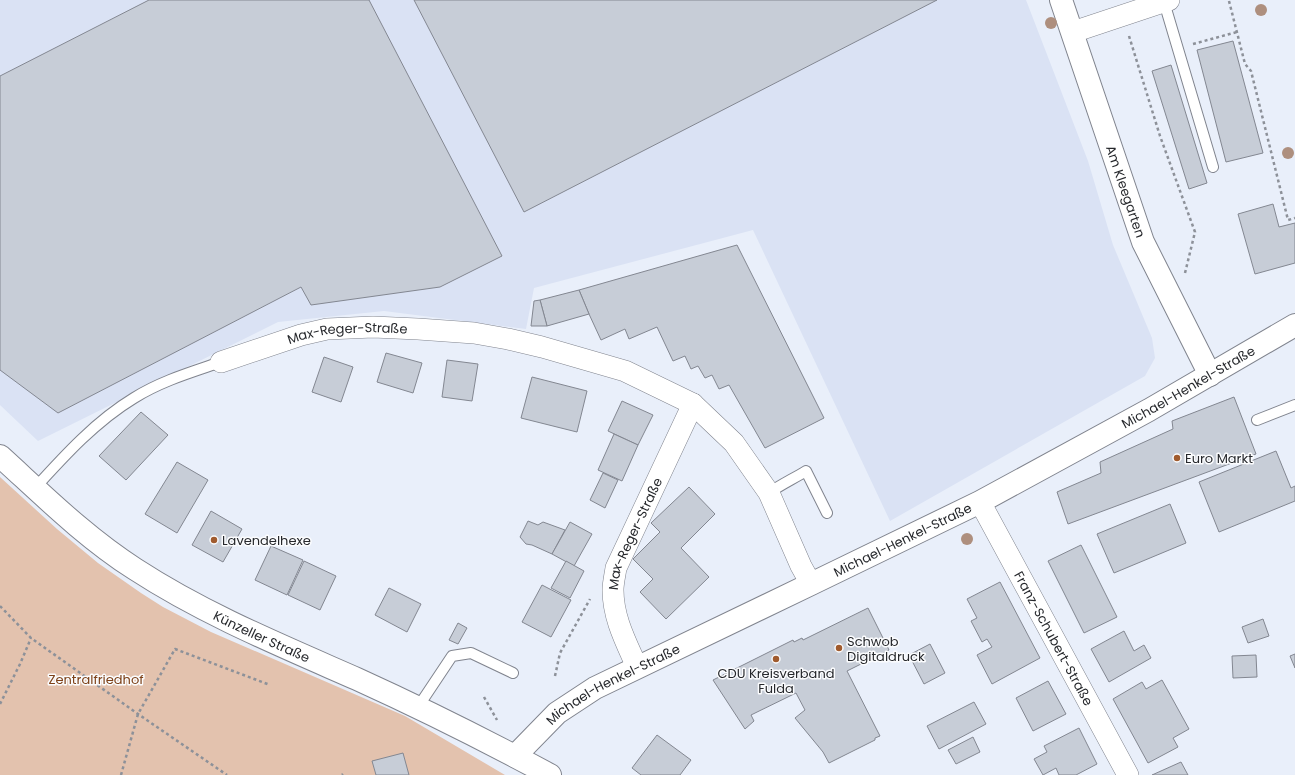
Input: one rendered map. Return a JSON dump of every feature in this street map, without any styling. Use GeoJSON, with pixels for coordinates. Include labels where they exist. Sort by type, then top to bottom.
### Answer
{"type":"FeatureCollection","features":[{"type":"Feature","properties":{"kind":"main road","name":"Am Kleegarten"},"geometry":{"type":"LineString","coordinates":[[1061,0],[1143,242],[1210,375]]}},
{"type":"Feature","properties":{"kind":"main road","name":"Michael-Henkel-Straße"},"geometry":{"type":"LineString","coordinates":[[516,756],[557,713],[595,688],[980,502],[1149,410],[1295,325]]}},
{"type":"Feature","properties":{"kind":"main road","name":"Künzeller Straße"},"geometry":{"type":"LineString","coordinates":[[0,456],[71,521],[104,548],[170,591],[289,649],[418,707],[516,756],[550,775]]}},
{"type":"Feature","properties":{"kind":"street"},"geometry":{"type":"LineString","coordinates":[[1073,32],[1167,1]]}},
{"type":"Feature","properties":{"kind":"street","name":"Max-Reger-Straße"},"geometry":{"type":"LineString","coordinates":[[221,362],[301,335],[327,329],[373,326],[474,333],[508,339],[542,347],[625,371],[693,404],[734,443],[769,493],[811,584]]}},
{"type":"Feature","properties":{"kind":"street","name":"Max-Reger-Straße"},"geometry":{"type":"LineString","coordinates":[[637,667],[619,627],[615,609],[613,589],[616,568],[693,404]]}},
{"type":"Feature","properties":{"kind":"street","name":"Franz-Schubert-Straße"},"geometry":{"type":"LineString","coordinates":[[980,502],[1128,775]]}},
{"type":"Feature","properties":{"kind":"lane"},"geometry":{"type":"LineString","coordinates":[[1167,1],[1213,167]]}},
{"type":"Feature","properties":{"kind":"lane","name":"Max-Reger-Straße"},"geometry":{"type":"LineString","coordinates":[[35,488],[99,423],[135,397],[184,374],[221,362]]}},
{"type":"Feature","properties":{"kind":"lane"},"geometry":{"type":"LineString","coordinates":[[1256,420],[1295,405]]}},
{"type":"Feature","properties":{"kind":"lane"},"geometry":{"type":"LineString","coordinates":[[769,493],[778,486],[785,484],[806,471],[827,513]]}},
{"type":"Feature","properties":{"kind":"lane"},"geometry":{"type":"LineString","coordinates":[[418,707],[452,656],[471,653],[513,673]]}},
{"type":"Feature","properties":{"kind":"path"},"geometry":{"type":"LineString","coordinates":[[1229,0],[1245,64],[1251,71],[1288,220],[1295,218]]}},
{"type":"Feature","properties":{"kind":"path"},"geometry":{"type":"LineString","coordinates":[[1186,45],[1237,32]]}},
{"type":"Feature","properties":{"kind":"path"},"geometry":{"type":"LineString","coordinates":[[1128,35],[1160,136],[1195,232],[1177,308]]}},
{"type":"Feature","properties":{"kind":"path"},"geometry":{"type":"LineString","coordinates":[[555,676],[560,653],[590,598]]}},
{"type":"Feature","properties":{"kind":"path"},"geometry":{"type":"LineString","coordinates":[[0,606],[31,638],[227,775]]}},
{"type":"Feature","properties":{"kind":"path"},"geometry":{"type":"LineString","coordinates":[[0,704],[31,638]]}},
{"type":"Feature","properties":{"kind":"path"},"geometry":{"type":"LineString","coordinates":[[121,775],[138,714],[175,649],[270,685]]}},
{"type":"Feature","properties":{"kind":"shaded area"},"geometry":{"type":"Polygon","coordinates":[[[0,0],[1026,0],[1088,161],[1113,245],[1152,338],[1155,358],[1145,376],[890,521],[753,230],[534,288],[526,329],[384,311],[278,322],[38,441],[0,405],[0,0]]]}},
{"type":"Feature","properties":{"kind":"green space","name":"Zentralfriedhof"},"geometry":{"type":"Polygon","coordinates":[[[0,477],[57,529],[98,563],[163,607],[211,632],[405,716],[505,775],[0,775],[0,477]]]}},
{"type":"Feature","properties":{"kind":"building"},"geometry":{"type":"Polygon","coordinates":[[[149,0],[369,0],[502,256],[440,287],[311,305],[301,287],[58,413],[0,370],[0,76],[149,0]]]}},
{"type":"Feature","properties":{"kind":"building"},"geometry":{"type":"Polygon","coordinates":[[[414,0],[937,0],[524,212],[414,0]]]}},
{"type":"Feature","properties":{"kind":"building"},"geometry":{"type":"Polygon","coordinates":[[[1233,41],[1263,153],[1226,162],[1197,50],[1233,41]]]}},
{"type":"Feature","properties":{"kind":"building"},"geometry":{"type":"Polygon","coordinates":[[[1171,65],[1207,183],[1189,189],[1152,71],[1171,65]]]}},
{"type":"Feature","properties":{"kind":"building"},"geometry":{"type":"Polygon","coordinates":[[[1273,204],[1279,227],[1295,223],[1295,263],[1255,274],[1238,214],[1273,204]]]}},
{"type":"Feature","properties":{"kind":"building"},"geometry":{"type":"Polygon","coordinates":[[[737,245],[824,418],[765,448],[729,385],[719,389],[712,375],[705,378],[698,366],[691,369],[685,356],[673,361],[657,327],[629,339],[625,329],[601,340],[579,290],[737,245]]]}},
{"type":"Feature","properties":{"kind":"building"},"geometry":{"type":"Polygon","coordinates":[[[579,290],[589,314],[547,326],[540,300],[579,290]]]}},
{"type":"Feature","properties":{"kind":"building"},"geometry":{"type":"Polygon","coordinates":[[[540,300],[547,326],[531,326],[534,301],[540,300]]]}},
{"type":"Feature","properties":{"kind":"building"},"geometry":{"type":"Polygon","coordinates":[[[386,353],[422,363],[413,393],[377,382],[386,353]]]}},
{"type":"Feature","properties":{"kind":"building"},"geometry":{"type":"Polygon","coordinates":[[[324,357],[353,367],[341,402],[312,392],[324,357]]]}},
{"type":"Feature","properties":{"kind":"building"},"geometry":{"type":"Polygon","coordinates":[[[447,360],[478,364],[472,401],[442,397],[447,360]]]}},
{"type":"Feature","properties":{"kind":"building"},"geometry":{"type":"Polygon","coordinates":[[[532,377],[587,391],[577,432],[521,418],[532,377]]]}},
{"type":"Feature","properties":{"kind":"building","name":"Euro Markt"},"geometry":{"type":"Polygon","coordinates":[[[1234,397],[1256,454],[1068,524],[1057,492],[1101,473],[1100,462],[1173,429],[1172,421],[1234,397]]]}},
{"type":"Feature","properties":{"kind":"building"},"geometry":{"type":"Polygon","coordinates":[[[622,401],[653,415],[638,445],[608,431],[622,401]]]}},
{"type":"Feature","properties":{"kind":"building"},"geometry":{"type":"Polygon","coordinates":[[[141,412],[168,435],[126,480],[99,456],[141,412]]]}},
{"type":"Feature","properties":{"kind":"building"},"geometry":{"type":"Polygon","coordinates":[[[614,434],[638,445],[622,481],[598,470],[614,434]]]}},
{"type":"Feature","properties":{"kind":"building"},"geometry":{"type":"Polygon","coordinates":[[[1276,451],[1291,488],[1295,486],[1295,501],[1219,532],[1199,482],[1276,451]]]}},
{"type":"Feature","properties":{"kind":"building"},"geometry":{"type":"Polygon","coordinates":[[[177,462],[208,480],[177,533],[145,514],[177,462]]]}},
{"type":"Feature","properties":{"kind":"building"},"geometry":{"type":"Polygon","coordinates":[[[603,473],[618,480],[605,508],[590,500],[603,473]]]}},
{"type":"Feature","properties":{"kind":"building"},"geometry":{"type":"Polygon","coordinates":[[[689,487],[715,514],[681,548],[709,577],[666,619],[640,592],[653,579],[633,559],[660,532],[651,523],[689,487]]]}},
{"type":"Feature","properties":{"kind":"building"},"geometry":{"type":"Polygon","coordinates":[[[1170,504],[1186,543],[1114,573],[1097,534],[1170,504]]]}},
{"type":"Feature","properties":{"kind":"building"},"geometry":{"type":"Polygon","coordinates":[[[211,511],[242,529],[223,562],[192,545],[211,511]]]}},
{"type":"Feature","properties":{"kind":"building"},"geometry":{"type":"Polygon","coordinates":[[[528,521],[538,525],[543,522],[565,530],[552,554],[532,545],[526,544],[520,537],[528,521]]]}},
{"type":"Feature","properties":{"kind":"building"},"geometry":{"type":"Polygon","coordinates":[[[570,522],[592,534],[574,566],[552,554],[570,522]]]}},
{"type":"Feature","properties":{"kind":"building"},"geometry":{"type":"Polygon","coordinates":[[[1081,545],[1117,617],[1084,633],[1048,561],[1081,545]]]}},
{"type":"Feature","properties":{"kind":"building"},"geometry":{"type":"Polygon","coordinates":[[[271,546],[303,560],[287,595],[255,580],[271,546]]]}},
{"type":"Feature","properties":{"kind":"building"},"geometry":{"type":"Polygon","coordinates":[[[304,561],[336,576],[320,610],[288,595],[304,561]]]}},
{"type":"Feature","properties":{"kind":"building"},"geometry":{"type":"Polygon","coordinates":[[[566,561],[584,571],[570,598],[551,588],[566,561]]]}},
{"type":"Feature","properties":{"kind":"building"},"geometry":{"type":"Polygon","coordinates":[[[1000,582],[1040,658],[992,684],[977,655],[992,647],[987,639],[982,642],[971,621],[977,618],[967,599],[1000,582]]]}},
{"type":"Feature","properties":{"kind":"building"},"geometry":{"type":"Polygon","coordinates":[[[542,585],[571,600],[551,637],[522,622],[542,585]]]}},
{"type":"Feature","properties":{"kind":"building"},"geometry":{"type":"Polygon","coordinates":[[[389,588],[421,604],[407,632],[375,615],[389,588]]]}},
{"type":"Feature","properties":{"kind":"building"},"geometry":{"type":"Polygon","coordinates":[[[868,608],[889,650],[847,671],[880,736],[829,763],[823,752],[795,718],[805,710],[796,693],[751,715],[754,721],[745,729],[713,680],[793,640],[794,642],[802,638],[803,640],[868,608]]]}},
{"type":"Feature","properties":{"kind":"building"},"geometry":{"type":"Polygon","coordinates":[[[1263,619],[1269,636],[1248,643],[1242,627],[1263,619]]]}},
{"type":"Feature","properties":{"kind":"building"},"geometry":{"type":"Polygon","coordinates":[[[458,623],[467,628],[458,644],[449,640],[458,623]]]}},
{"type":"Feature","properties":{"kind":"building"},"geometry":{"type":"Polygon","coordinates":[[[1124,631],[1134,651],[1144,645],[1151,658],[1109,682],[1091,649],[1124,631]]]}},
{"type":"Feature","properties":{"kind":"building"},"geometry":{"type":"Polygon","coordinates":[[[930,644],[945,673],[924,684],[909,655],[930,644]]]}},
{"type":"Feature","properties":{"kind":"building"},"geometry":{"type":"Polygon","coordinates":[[[1295,654],[1295,668],[1290,656],[1295,654]]]}},
{"type":"Feature","properties":{"kind":"building"},"geometry":{"type":"Polygon","coordinates":[[[1256,655],[1257,677],[1233,678],[1232,656],[1256,655]]]}},
{"type":"Feature","properties":{"kind":"building"},"geometry":{"type":"Polygon","coordinates":[[[1162,680],[1189,729],[1173,738],[1178,747],[1148,763],[1113,699],[1142,682],[1146,689],[1162,680]]]}},
{"type":"Feature","properties":{"kind":"building"},"geometry":{"type":"Polygon","coordinates":[[[1048,681],[1066,714],[1033,731],[1016,698],[1048,681]]]}},
{"type":"Feature","properties":{"kind":"building"},"geometry":{"type":"Polygon","coordinates":[[[974,702],[986,724],[939,749],[927,726],[974,702]]]}},
{"type":"Feature","properties":{"kind":"building"},"geometry":{"type":"Polygon","coordinates":[[[1079,728],[1097,764],[1076,775],[1059,775],[1056,768],[1043,775],[1034,759],[1047,752],[1044,746],[1079,728]]]}},
{"type":"Feature","properties":{"kind":"building"},"geometry":{"type":"Polygon","coordinates":[[[657,735],[691,760],[680,775],[641,775],[632,768],[657,735]]]}},
{"type":"Feature","properties":{"kind":"building"},"geometry":{"type":"Polygon","coordinates":[[[973,737],[980,752],[956,764],[948,750],[973,737]]]}},
{"type":"Feature","properties":{"kind":"building"},"geometry":{"type":"Polygon","coordinates":[[[403,753],[409,775],[376,775],[372,761],[403,753]]]}},
{"type":"Feature","properties":{"kind":"building"},"geometry":{"type":"Polygon","coordinates":[[[1181,762],[1188,775],[1152,775],[1181,762]]]}},
{"type":"Feature","properties":{"kind":"place","name":"Euro Markt"},"geometry":{"type":"Point","coordinates":[1177,458]}},
{"type":"Feature","properties":{"kind":"place","name":"Lavendelhexe"},"geometry":{"type":"Point","coordinates":[214,540]}},
{"type":"Feature","properties":{"kind":"place","name":"Schwob Digitaldruck"},"geometry":{"type":"Point","coordinates":[839,648]}},
{"type":"Feature","properties":{"kind":"place","name":"CDU Kreisverband Fulda"},"geometry":{"type":"Point","coordinates":[776,659]}}]}
